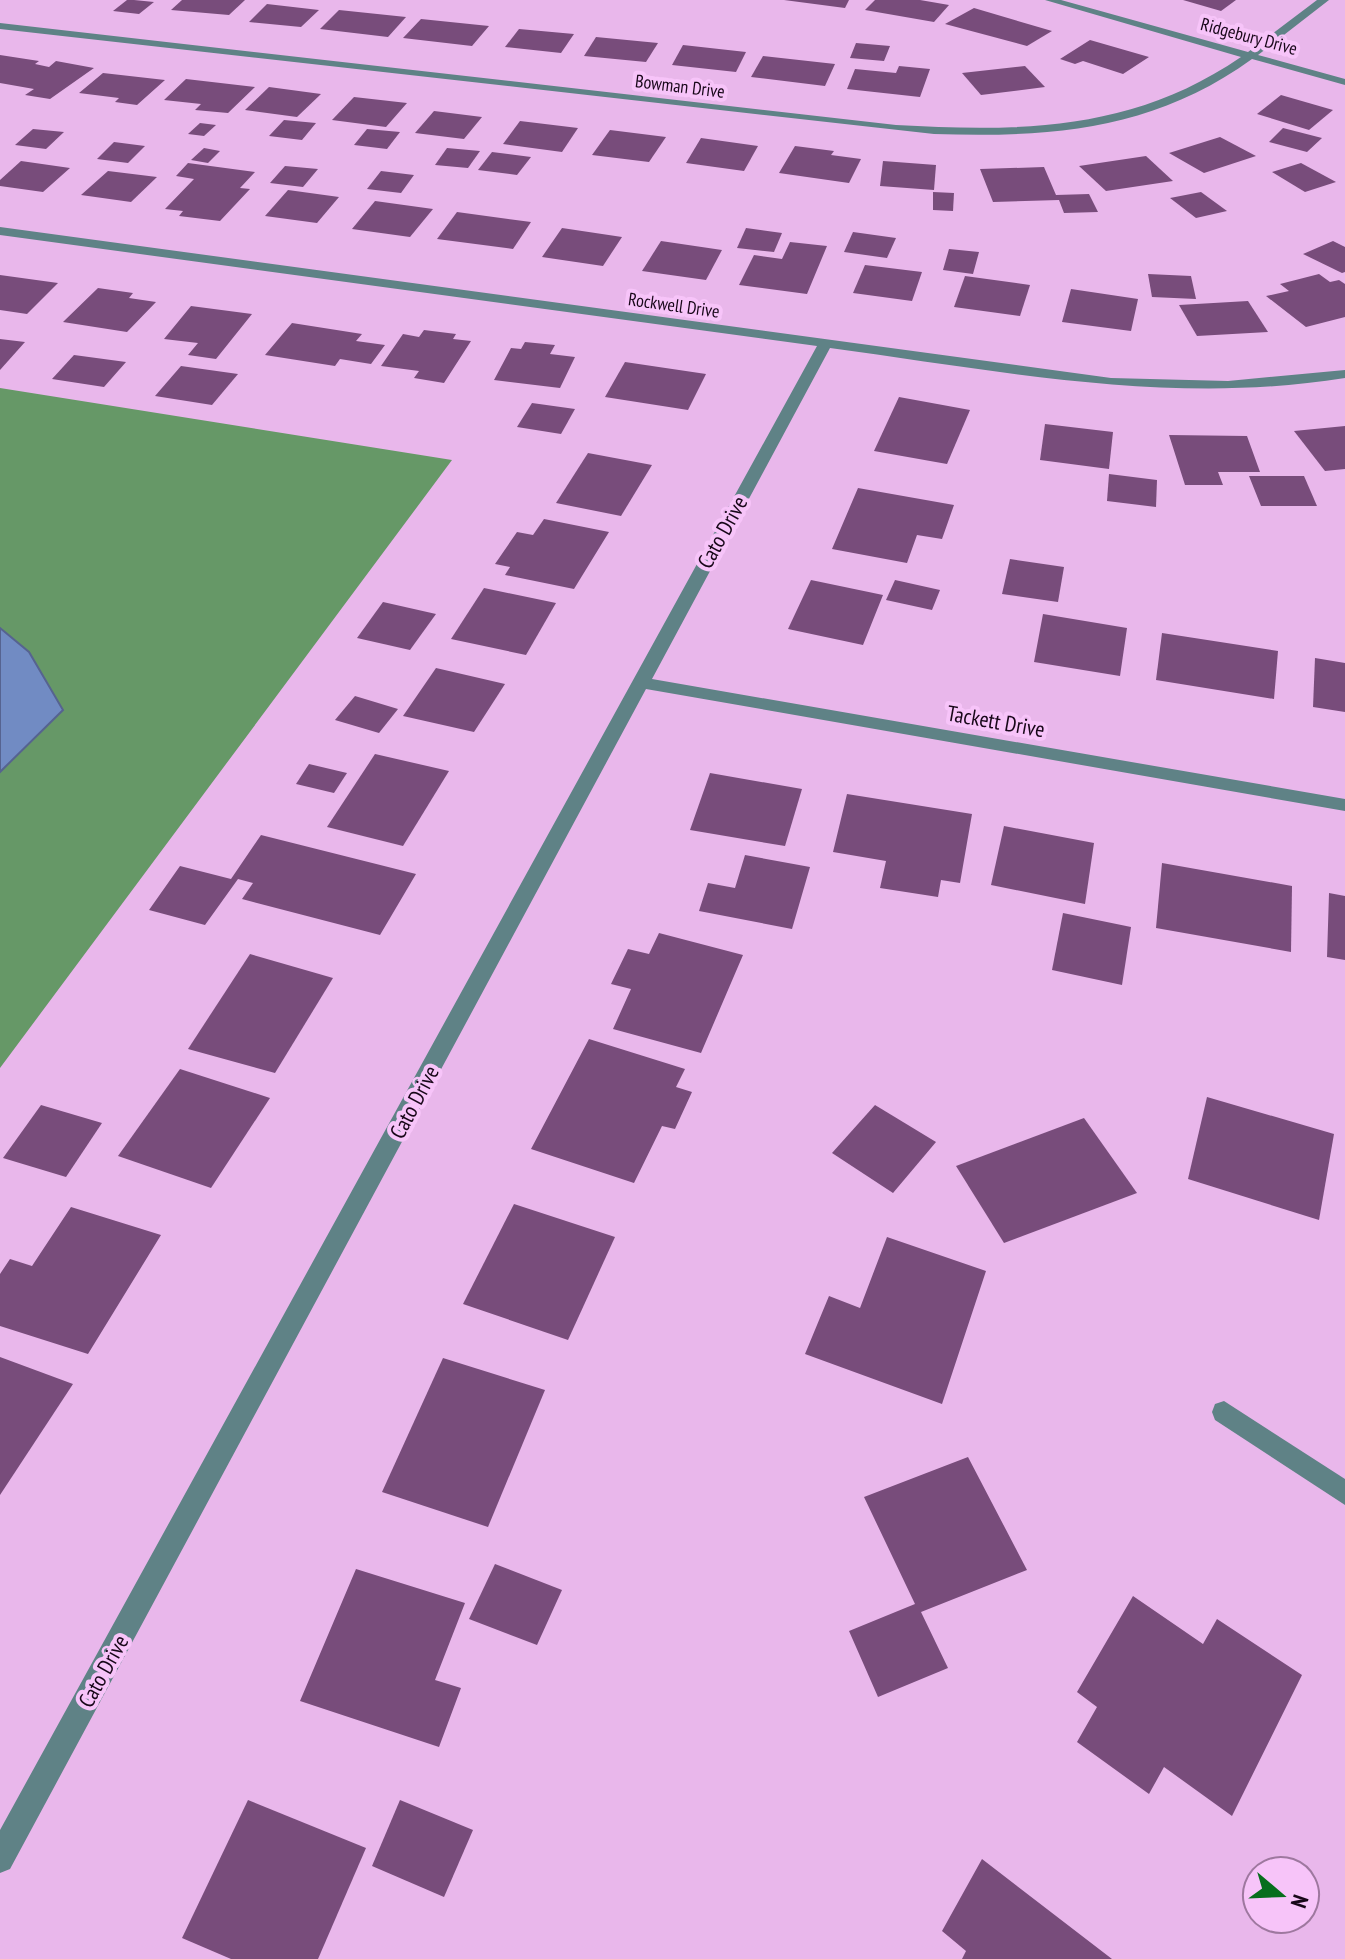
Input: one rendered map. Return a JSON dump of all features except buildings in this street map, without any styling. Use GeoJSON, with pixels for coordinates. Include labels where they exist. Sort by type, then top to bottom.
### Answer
{"type":"FeatureCollection","features":[{"type":"Feature","properties":{"kind":"street","name":"Ridgebury Drive"},"geometry":{"type":"LineString","coordinates":[[1050,0],[1345,82]]}},
{"type":"Feature","properties":{"kind":"street","name":"Bowman Drive"},"geometry":{"type":"LineString","coordinates":[[0,26],[865,125],[951,132],[1048,129],[1130,115],[1194,91],[1324,0]]}},
{"type":"Feature","properties":{"kind":"street","name":"Rockwell Drive"},"geometry":{"type":"LineString","coordinates":[[0,231],[1111,382],[1156,385],[1268,384],[1345,374]]}},
{"type":"Feature","properties":{"kind":"street","name":"Cato Drive"},"geometry":{"type":"LineString","coordinates":[[0,1859],[826,343]]}},
{"type":"Feature","properties":{"kind":"street","name":"Tackett Drive"},"geometry":{"type":"LineString","coordinates":[[640,682],[1345,805]]}},
{"type":"Feature","properties":{"kind":"street"},"geometry":{"type":"LineString","coordinates":[[1224,1412],[1345,1493]]}},
{"type":"Feature","properties":{"kind":"green space"},"geometry":{"type":"Polygon","coordinates":[[[0,388],[452,460],[0,1068],[0,772],[62,710],[29,652],[0,628],[0,388]]]}},
{"type":"Feature","properties":{"kind":"water"},"geometry":{"type":"Polygon","coordinates":[[[0,628],[29,652],[63,710],[0,772],[0,628]]]}}]}
